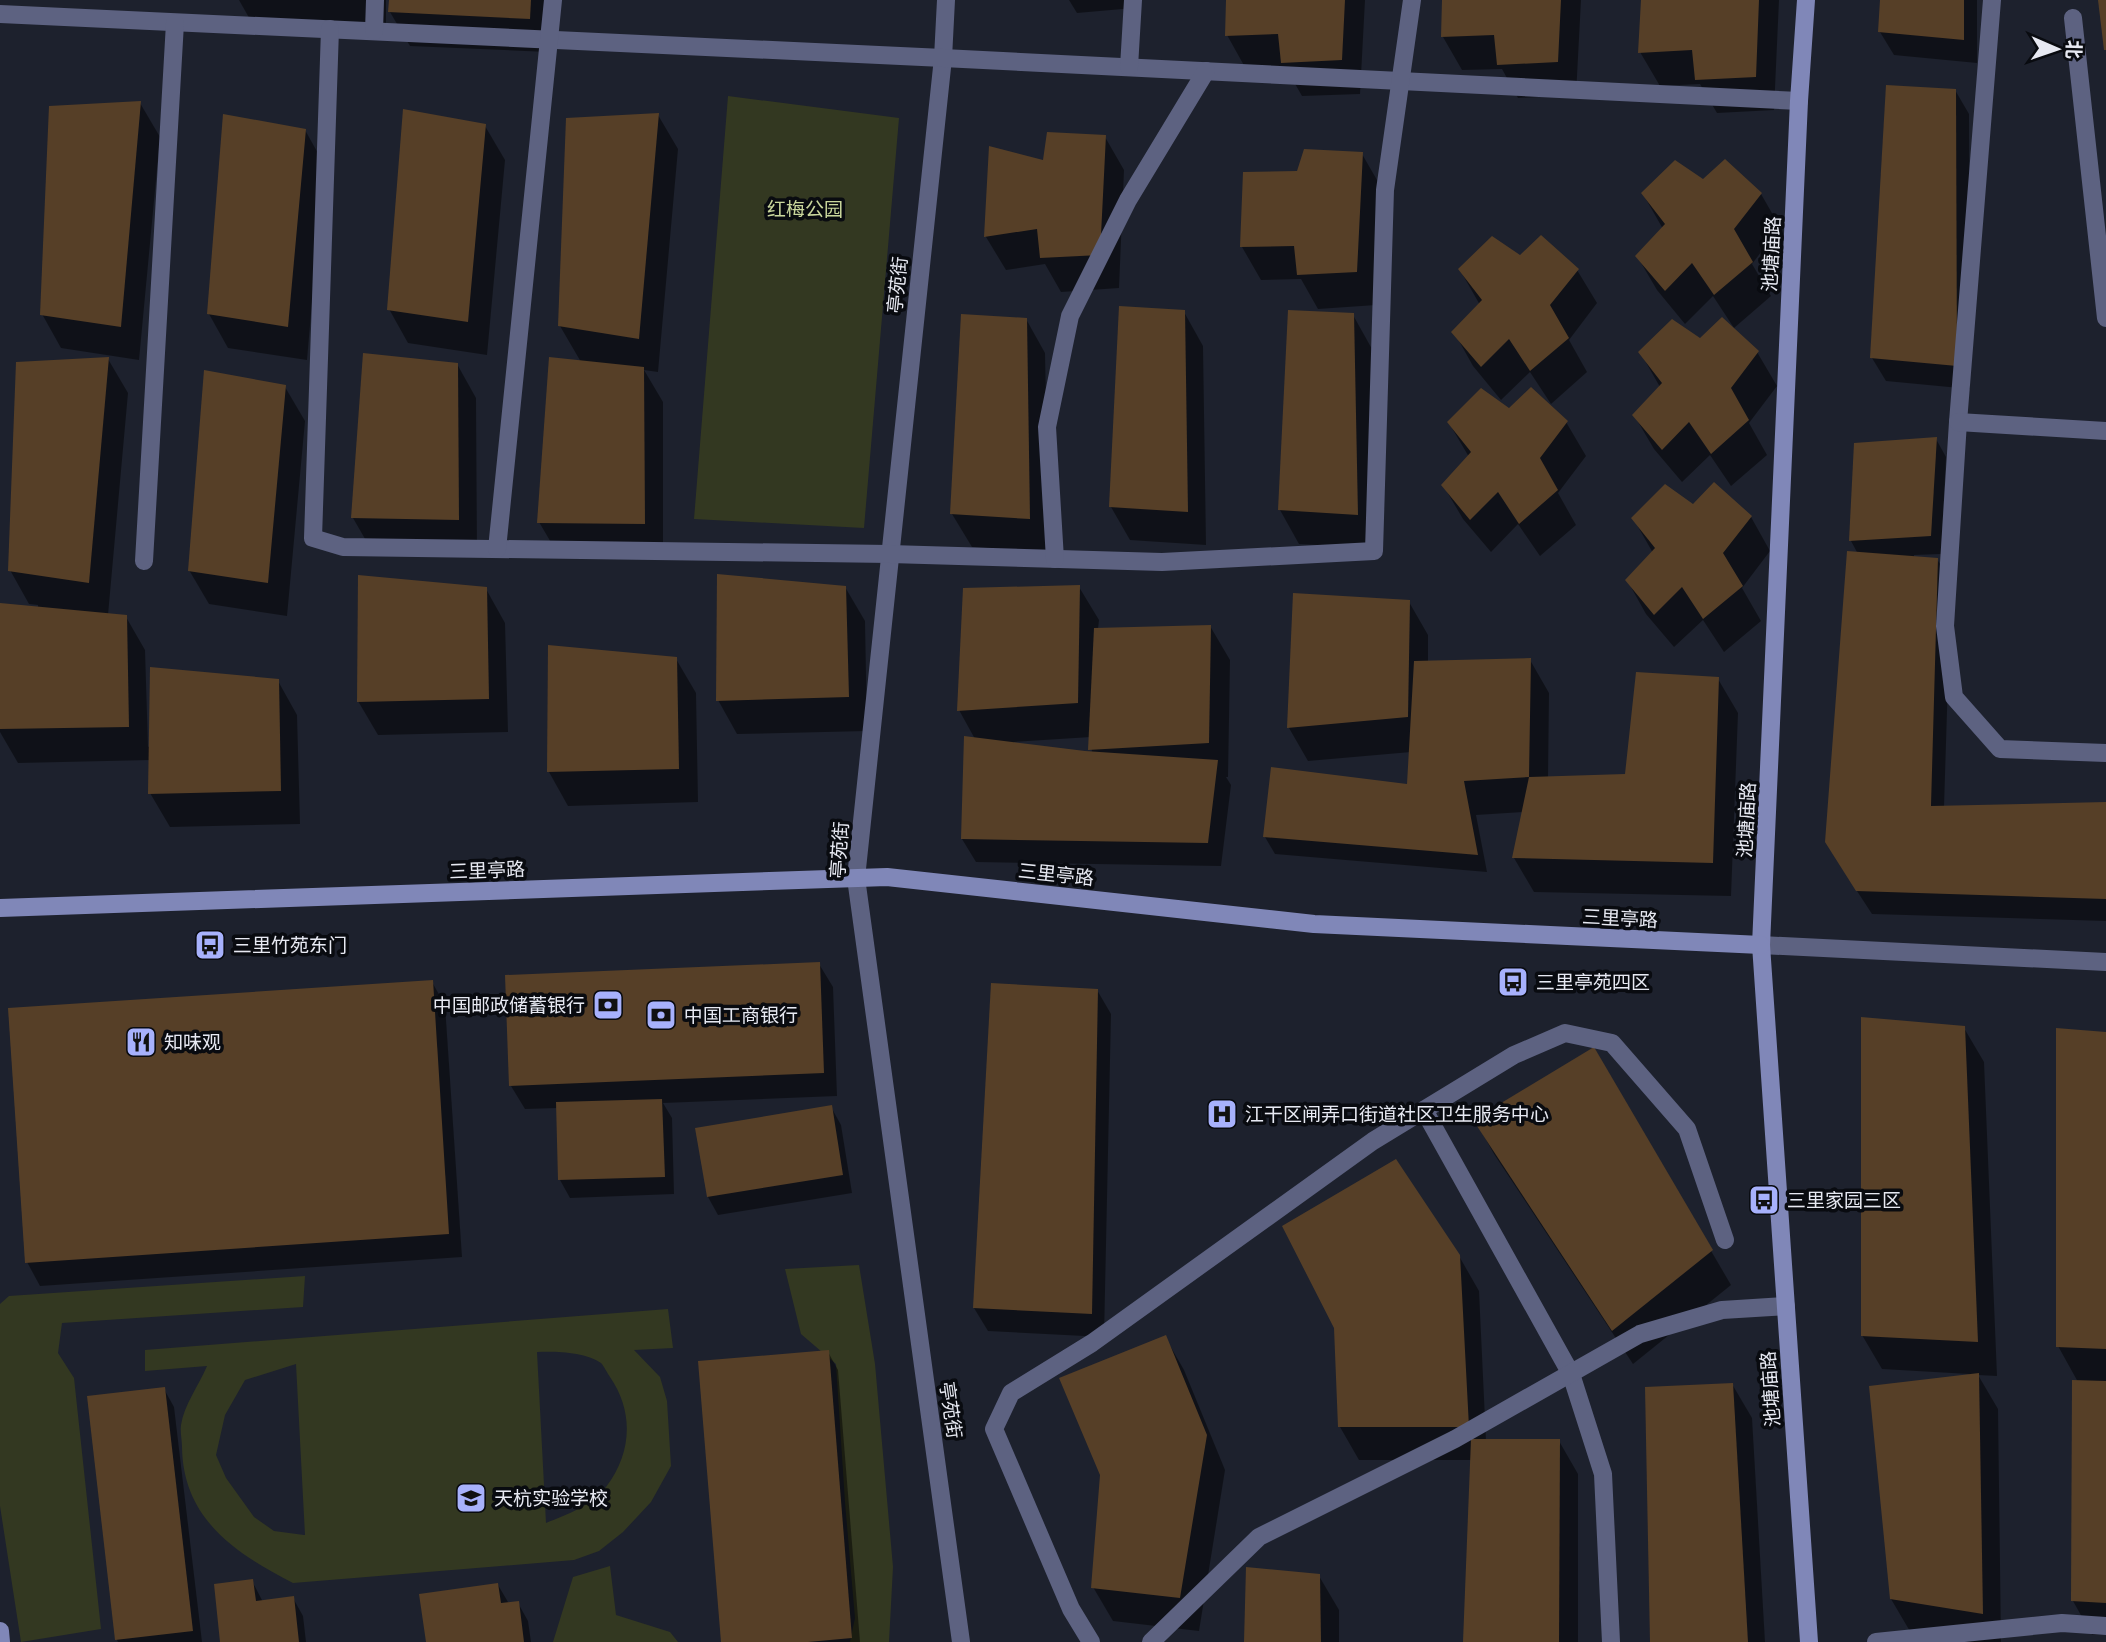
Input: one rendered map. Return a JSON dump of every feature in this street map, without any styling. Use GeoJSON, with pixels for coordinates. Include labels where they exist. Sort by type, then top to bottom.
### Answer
{"type":"FeatureCollection","features":[{"type":"Feature","properties":{"kind":"street"},"geometry":{"type":"LineString","coordinates":[[374,32],[375,0]]}},
{"type":"Feature","properties":{"kind":"street"},"geometry":{"type":"LineString","coordinates":[[497,549],[553,0]]}},
{"type":"Feature","properties":{"kind":"street","name":"亭苑街"},"geometry":{"type":"LineString","coordinates":[[946,0],[943,58],[856,878],[961,1642]]}},
{"type":"Feature","properties":{"kind":"street"},"geometry":{"type":"LineString","coordinates":[[1129,67],[1133,0]]}},
{"type":"Feature","properties":{"kind":"street"},"geometry":{"type":"LineString","coordinates":[[330,29],[313,538],[343,547],[890,554],[1163,562],[1374,551],[1385,190],[1412,0]]}},
{"type":"Feature","properties":{"kind":"street","name":"池塘庙路"},"geometry":{"type":"LineString","coordinates":[[1806,0],[1799,101],[1761,945],[1809,1642]]}},
{"type":"Feature","properties":{"kind":"street"},"geometry":{"type":"LineString","coordinates":[[1992,0],[1958,422],[1945,626],[1954,697],[2000,749],[2106,753]]}},
{"type":"Feature","properties":{"kind":"street"},"geometry":{"type":"LineString","coordinates":[[0,14],[1799,101]]}},
{"type":"Feature","properties":{"kind":"street"},"geometry":{"type":"LineString","coordinates":[[2073,18],[2106,318]]}},
{"type":"Feature","properties":{"kind":"street"},"geometry":{"type":"LineString","coordinates":[[144,561],[175,23]]}},
{"type":"Feature","properties":{"kind":"street"},"geometry":{"type":"LineString","coordinates":[[1055,559],[1047,427],[1070,316],[1128,200],[1206,71]]}},
{"type":"Feature","properties":{"kind":"street"},"geometry":{"type":"LineString","coordinates":[[1958,422],[2106,431]]}},
{"type":"Feature","properties":{"kind":"street","name":"三里亭路"},"geometry":{"type":"LineString","coordinates":[[0,908],[887,877],[1314,924],[2106,962]]}},
{"type":"Feature","properties":{"kind":"street"},"geometry":{"type":"LineString","coordinates":[[1091,1642],[1071,1609],[994,1429],[1011,1393],[1092,1343],[1373,1141],[1514,1055],[1565,1033],[1612,1043],[1687,1129],[1725,1240]]}},
{"type":"Feature","properties":{"kind":"street"},"geometry":{"type":"LineString","coordinates":[[1424,1110],[1571,1374],[1603,1474],[1611,1642]]}},
{"type":"Feature","properties":{"kind":"street"},"geometry":{"type":"LineString","coordinates":[[1151,1642],[1259,1537],[1455,1439],[1640,1334],[1722,1310],[1786,1306]]}},
{"type":"Feature","properties":{"kind":"street"},"geometry":{"type":"LineString","coordinates":[[1876,1642],[2062,1623],[2106,1626]]}},
{"type":"Feature","properties":{"kind":"street"},"geometry":{"type":"LineString","coordinates":[[0,1631],[1,1642]]}},
{"type":"Feature","properties":{"kind":"green space","name":"红梅公园"},"geometry":{"type":"Polygon","coordinates":[[[728,96],[899,118],[864,528],[694,519],[728,96]]]}},
{"type":"Feature","properties":{"kind":"green space"},"geometry":{"type":"Polygon","coordinates":[[[859,1265],[875,1364],[893,1567],[889,1642],[850,1642],[855,1618],[836,1364],[801,1334],[785,1269],[859,1265]]]}},
{"type":"Feature","properties":{"kind":"green space"},"geometry":{"type":"Polygon","coordinates":[[[305,1276],[303,1307],[62,1323],[58,1353],[74,1378],[101,1629],[21,1642],[0,1506],[0,1304],[9,1296],[305,1276]]]}},
{"type":"Feature","properties":{"kind":"green space"},"geometry":{"type":"Polygon","coordinates":[[[668,1309],[673,1348],[634,1350],[660,1377],[667,1401],[671,1466],[651,1502],[623,1532],[599,1551],[574,1560],[293,1583],[233,1546],[202,1514],[192,1494],[185,1472],[181,1425],[188,1403],[207,1366],[145,1371],[145,1350],[668,1309]],[[537,1352],[546,1523],[571,1513],[600,1494],[615,1474],[627,1432],[618,1390],[601,1363],[579,1354],[537,1352]],[[296,1364],[245,1380],[225,1415],[216,1455],[226,1478],[254,1517],[274,1531],[305,1535],[296,1364]]]}},
{"type":"Feature","properties":{"kind":"green space"},"geometry":{"type":"Polygon","coordinates":[[[610,1566],[616,1615],[670,1632],[678,1642],[553,1642],[573,1577],[610,1566]]]}},
{"type":"Feature","properties":{"kind":"building"},"geometry":{"type":"Polygon","coordinates":[[[389,0],[531,0],[530,19],[388,12],[389,0]]]}},
{"type":"Feature","properties":{"kind":"building"},"geometry":{"type":"Polygon","coordinates":[[[1226,0],[1345,0],[1342,60],[1281,63],[1278,34],[1225,36],[1226,0]]]}},
{"type":"Feature","properties":{"kind":"building"},"geometry":{"type":"Polygon","coordinates":[[[1442,0],[1561,0],[1558,62],[1497,65],[1494,35],[1441,37],[1442,0]]]}},
{"type":"Feature","properties":{"kind":"building"},"geometry":{"type":"Polygon","coordinates":[[[1641,0],[1759,0],[1756,77],[1695,80],[1692,50],[1638,53],[1641,0]]]}},
{"type":"Feature","properties":{"kind":"building"},"geometry":{"type":"Polygon","coordinates":[[[1880,0],[1964,0],[1964,40],[1878,32],[1880,0]]]}},
{"type":"Feature","properties":{"kind":"building"},"geometry":{"type":"Polygon","coordinates":[[[2098,0],[2106,0],[2106,50],[2104,50],[2098,0]]]}},
{"type":"Feature","properties":{"kind":"building"},"geometry":{"type":"Polygon","coordinates":[[[1886,85],[1956,89],[1957,366],[1870,358],[1886,85]]]}},
{"type":"Feature","properties":{"kind":"building"},"geometry":{"type":"Polygon","coordinates":[[[141,101],[121,327],[40,315],[49,106],[141,101]]]}},
{"type":"Feature","properties":{"kind":"building"},"geometry":{"type":"Polygon","coordinates":[[[403,109],[486,124],[468,322],[387,310],[403,109]]]}},
{"type":"Feature","properties":{"kind":"building"},"geometry":{"type":"Polygon","coordinates":[[[659,113],[639,339],[558,326],[566,118],[659,113]]]}},
{"type":"Feature","properties":{"kind":"building"},"geometry":{"type":"Polygon","coordinates":[[[223,114],[306,129],[288,327],[207,314],[223,114]]]}},
{"type":"Feature","properties":{"kind":"building"},"geometry":{"type":"Polygon","coordinates":[[[1047,132],[1106,135],[1100,255],[1040,258],[1037,229],[984,237],[989,146],[1043,160],[1047,132]]]}},
{"type":"Feature","properties":{"kind":"building"},"geometry":{"type":"Polygon","coordinates":[[[1304,149],[1363,152],[1357,272],[1297,275],[1294,246],[1240,247],[1243,172],[1297,171],[1304,149]]]}},
{"type":"Feature","properties":{"kind":"building"},"geometry":{"type":"Polygon","coordinates":[[[1725,159],[1762,193],[1734,229],[1753,262],[1714,295],[1692,263],[1665,291],[1635,256],[1665,224],[1641,193],[1675,160],[1703,179],[1725,159]]]}},
{"type":"Feature","properties":{"kind":"building"},"geometry":{"type":"Polygon","coordinates":[[[1541,235],[1579,269],[1550,305],[1569,338],[1530,371],[1509,339],[1481,367],[1451,332],[1482,300],[1458,269],[1492,236],[1520,255],[1541,235]]]}},
{"type":"Feature","properties":{"kind":"building"},"geometry":{"type":"Polygon","coordinates":[[[1119,306],[1185,310],[1188,512],[1109,507],[1119,306]]]}},
{"type":"Feature","properties":{"kind":"building"},"geometry":{"type":"Polygon","coordinates":[[[1288,310],[1354,313],[1358,515],[1278,510],[1288,310]]]}},
{"type":"Feature","properties":{"kind":"building"},"geometry":{"type":"Polygon","coordinates":[[[961,314],[1027,318],[1030,519],[950,514],[961,314]]]}},
{"type":"Feature","properties":{"kind":"building"},"geometry":{"type":"Polygon","coordinates":[[[1722,317],[1759,351],[1731,388],[1749,420],[1711,454],[1689,422],[1662,450],[1632,415],[1662,383],[1638,352],[1672,319],[1700,338],[1722,317]]]}},
{"type":"Feature","properties":{"kind":"building"},"geometry":{"type":"Polygon","coordinates":[[[363,353],[458,363],[459,520],[351,518],[363,353]]]}},
{"type":"Feature","properties":{"kind":"building"},"geometry":{"type":"Polygon","coordinates":[[[109,357],[89,583],[8,571],[16,362],[109,357]]]}},
{"type":"Feature","properties":{"kind":"building"},"geometry":{"type":"Polygon","coordinates":[[[549,357],[644,367],[645,524],[537,523],[549,357]]]}},
{"type":"Feature","properties":{"kind":"building"},"geometry":{"type":"Polygon","coordinates":[[[204,370],[286,385],[268,583],[188,571],[204,370]]]}},
{"type":"Feature","properties":{"kind":"building"},"geometry":{"type":"Polygon","coordinates":[[[1531,387],[1568,421],[1540,458],[1558,490],[1519,524],[1498,492],[1470,520],[1441,485],[1471,452],[1447,422],[1481,388],[1509,408],[1531,387]]]}},
{"type":"Feature","properties":{"kind":"building"},"geometry":{"type":"Polygon","coordinates":[[[1937,437],[1931,536],[1849,541],[1854,443],[1937,437]]]}},
{"type":"Feature","properties":{"kind":"building"},"geometry":{"type":"Polygon","coordinates":[[[1714,482],[1752,516],[1723,553],[1743,586],[1703,619],[1682,587],[1654,615],[1625,580],[1655,548],[1631,518],[1665,484],[1693,504],[1714,482]]]}},
{"type":"Feature","properties":{"kind":"building"},"geometry":{"type":"Polygon","coordinates":[[[1847,551],[1938,558],[1931,806],[2106,802],[2106,899],[1856,891],[1825,842],[1847,551]]]}},
{"type":"Feature","properties":{"kind":"building"},"geometry":{"type":"Polygon","coordinates":[[[717,574],[846,586],[849,697],[716,701],[717,574]]]}},
{"type":"Feature","properties":{"kind":"building"},"geometry":{"type":"Polygon","coordinates":[[[358,575],[487,587],[489,699],[357,702],[358,575]]]}},
{"type":"Feature","properties":{"kind":"building"},"geometry":{"type":"Polygon","coordinates":[[[1080,585],[1078,703],[957,711],[963,588],[1080,585]]]}},
{"type":"Feature","properties":{"kind":"building"},"geometry":{"type":"Polygon","coordinates":[[[1293,593],[1410,600],[1408,717],[1287,728],[1293,593]]]}},
{"type":"Feature","properties":{"kind":"building"},"geometry":{"type":"Polygon","coordinates":[[[0,603],[127,615],[129,727],[0,729],[0,603]]]}},
{"type":"Feature","properties":{"kind":"building"},"geometry":{"type":"Polygon","coordinates":[[[1211,625],[1209,743],[1088,750],[1094,628],[1211,625]]]}},
{"type":"Feature","properties":{"kind":"building"},"geometry":{"type":"Polygon","coordinates":[[[548,645],[677,657],[679,769],[547,772],[548,645]]]}},
{"type":"Feature","properties":{"kind":"building"},"geometry":{"type":"Polygon","coordinates":[[[1531,658],[1529,777],[1464,781],[1478,855],[1263,837],[1271,767],[1407,784],[1414,661],[1531,658]]]}},
{"type":"Feature","properties":{"kind":"building"},"geometry":{"type":"Polygon","coordinates":[[[150,667],[279,679],[281,791],[148,794],[150,667]]]}},
{"type":"Feature","properties":{"kind":"building"},"geometry":{"type":"Polygon","coordinates":[[[1636,672],[1719,677],[1713,863],[1512,858],[1529,777],[1625,774],[1636,672]]]}},
{"type":"Feature","properties":{"kind":"building"},"geometry":{"type":"Polygon","coordinates":[[[964,736],[1085,751],[1218,760],[1208,843],[961,839],[964,736]]]}},
{"type":"Feature","properties":{"kind":"building"},"geometry":{"type":"Polygon","coordinates":[[[820,962],[824,1073],[509,1086],[505,975],[820,962]]]}},
{"type":"Feature","properties":{"kind":"building"},"geometry":{"type":"Polygon","coordinates":[[[433,980],[449,1234],[25,1263],[8,1008],[433,980]]]}},
{"type":"Feature","properties":{"kind":"building"},"geometry":{"type":"Polygon","coordinates":[[[991,983],[1098,989],[1092,1314],[973,1308],[991,983]]]}},
{"type":"Feature","properties":{"kind":"building"},"geometry":{"type":"Polygon","coordinates":[[[1861,1017],[1965,1026],[1978,1342],[1861,1336],[1861,1017]]]}},
{"type":"Feature","properties":{"kind":"building"},"geometry":{"type":"Polygon","coordinates":[[[2056,1028],[2106,1032],[2106,1349],[2056,1347],[2056,1028]]]}},
{"type":"Feature","properties":{"kind":"building"},"geometry":{"type":"Polygon","coordinates":[[[1594,1047],[1713,1250],[1612,1331],[1473,1120],[1594,1047]]]}},
{"type":"Feature","properties":{"kind":"building"},"geometry":{"type":"Polygon","coordinates":[[[662,1099],[665,1177],[558,1180],[556,1102],[662,1099]]]}},
{"type":"Feature","properties":{"kind":"building"},"geometry":{"type":"Polygon","coordinates":[[[832,1105],[843,1175],[707,1197],[695,1128],[832,1105]]]}},
{"type":"Feature","properties":{"kind":"building"},"geometry":{"type":"Polygon","coordinates":[[[1396,1159],[1460,1255],[1469,1427],[1338,1427],[1334,1328],[1282,1226],[1396,1159]]]}},
{"type":"Feature","properties":{"kind":"building"},"geometry":{"type":"Polygon","coordinates":[[[1166,1335],[1207,1435],[1180,1598],[1091,1588],[1100,1475],[1059,1378],[1166,1335]]]}},
{"type":"Feature","properties":{"kind":"building"},"geometry":{"type":"Polygon","coordinates":[[[829,1350],[852,1638],[808,1642],[721,1642],[698,1361],[829,1350]]]}},
{"type":"Feature","properties":{"kind":"building"},"geometry":{"type":"Polygon","coordinates":[[[1979,1373],[1983,1614],[1890,1599],[1869,1386],[1979,1373]]]}},
{"type":"Feature","properties":{"kind":"building"},"geometry":{"type":"Polygon","coordinates":[[[2072,1380],[2106,1381],[2106,1603],[2071,1601],[2072,1380]]]}},
{"type":"Feature","properties":{"kind":"building"},"geometry":{"type":"Polygon","coordinates":[[[1733,1383],[1748,1642],[1650,1642],[1645,1387],[1733,1383]]]}},
{"type":"Feature","properties":{"kind":"building"},"geometry":{"type":"Polygon","coordinates":[[[165,1387],[193,1631],[115,1640],[87,1396],[165,1387]]]}},
{"type":"Feature","properties":{"kind":"building"},"geometry":{"type":"Polygon","coordinates":[[[1471,1439],[1560,1439],[1559,1642],[1463,1642],[1471,1439]]]}},
{"type":"Feature","properties":{"kind":"building"},"geometry":{"type":"Polygon","coordinates":[[[1246,1567],[1320,1574],[1321,1642],[1244,1642],[1246,1567]]]}},
{"type":"Feature","properties":{"kind":"building"},"geometry":{"type":"Polygon","coordinates":[[[253,1579],[256,1601],[294,1596],[299,1642],[220,1642],[214,1584],[253,1579]]]}},
{"type":"Feature","properties":{"kind":"building"},"geometry":{"type":"Polygon","coordinates":[[[498,1583],[501,1603],[519,1601],[524,1642],[426,1642],[419,1594],[498,1583]]]}},
{"type":"Feature","properties":{"kind":"place","name":"三里竹苑东门"},"geometry":{"type":"Point","coordinates":[210,945]}},
{"type":"Feature","properties":{"kind":"place","name":"三里亭苑四区"},"geometry":{"type":"Point","coordinates":[1513,982]}},
{"type":"Feature","properties":{"kind":"place","name":"中国邮政储蓄银行"},"geometry":{"type":"Point","coordinates":[608,1005]}},
{"type":"Feature","properties":{"kind":"place","name":"中国工商银行"},"geometry":{"type":"Point","coordinates":[661,1015]}},
{"type":"Feature","properties":{"kind":"place","name":"知味观"},"geometry":{"type":"Point","coordinates":[141,1042]}},
{"type":"Feature","properties":{"kind":"place","name":"江干区闸弄口街道社区卫生服务中心"},"geometry":{"type":"Point","coordinates":[1222,1114]}},
{"type":"Feature","properties":{"kind":"place","name":"三里家园三区"},"geometry":{"type":"Point","coordinates":[1764,1200]}},
{"type":"Feature","properties":{"kind":"place","name":"天杭实验学校"},"geometry":{"type":"Point","coordinates":[471,1498]}}]}
